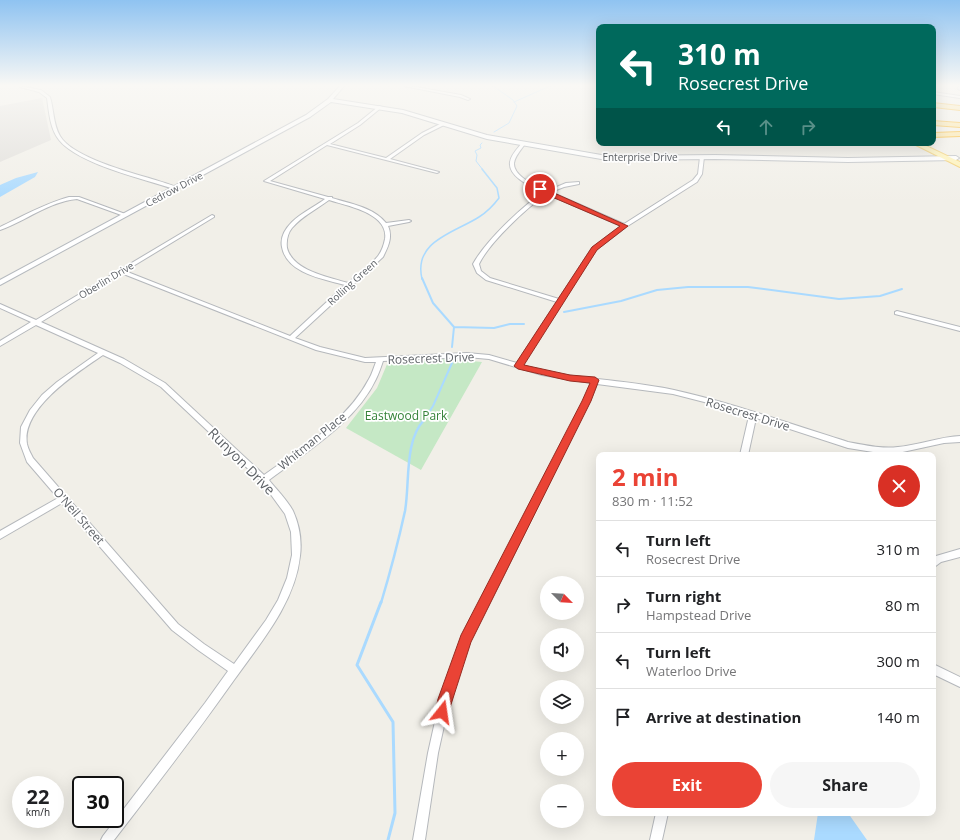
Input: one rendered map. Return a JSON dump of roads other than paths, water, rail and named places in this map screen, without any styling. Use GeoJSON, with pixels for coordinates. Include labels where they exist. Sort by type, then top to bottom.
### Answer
{"type":"FeatureCollection","features":[{"type":"Feature","properties":{"kind":"highway"},"geometry":{"type":"LineString","coordinates":[[936,135],[960,134]]}},
{"type":"Feature","properties":{"kind":"main road"},"geometry":{"type":"LineString","coordinates":[[921,146],[960,166]]}},
{"type":"Feature","properties":{"kind":"main road"},"geometry":{"type":"LineString","coordinates":[[931,146],[959,158]]}},
{"type":"Feature","properties":{"kind":"main road"},"geometry":{"type":"LineString","coordinates":[[929,159],[932,156],[931,151]]}},
{"type":"Feature","properties":{"kind":"street"},"geometry":{"type":"LineString","coordinates":[[55,125],[56,132],[66,146],[75,153],[92,161],[176,188]]}},
{"type":"Feature","properties":{"kind":"street","name":"Cedrow Drive"},"geometry":{"type":"LineString","coordinates":[[0,283],[291,125]]}},
{"type":"Feature","properties":{"kind":"street"},"geometry":{"type":"LineString","coordinates":[[357,125],[266,181],[364,208],[373,213],[385,225],[409,221]]}},
{"type":"Feature","properties":{"kind":"street"},"geometry":{"type":"LineString","coordinates":[[387,159],[423,134],[441,125]]}},
{"type":"Feature","properties":{"kind":"street","name":"Enterprise Drive"},"geometry":{"type":"LineString","coordinates":[[447,125],[477,135],[607,158],[702,157],[848,160],[959,158]]}},
{"type":"Feature","properties":{"kind":"street"},"geometry":{"type":"LineString","coordinates":[[326,144],[437,172]]}},
{"type":"Feature","properties":{"kind":"street"},"geometry":{"type":"LineString","coordinates":[[523,144],[513,158],[512,163],[513,169],[525,181],[548,193],[624,226]]}},
{"type":"Feature","properties":{"kind":"street"},"geometry":{"type":"LineString","coordinates":[[518,366],[594,249],[624,226],[695,181],[700,174],[702,157]]}},
{"type":"Feature","properties":{"kind":"street"},"geometry":{"type":"LineString","coordinates":[[560,301],[488,279],[479,272],[476,264],[479,258],[516,219],[540,197],[570,183],[577,183]]}},
{"type":"Feature","properties":{"kind":"street"},"geometry":{"type":"LineString","coordinates":[[0,229],[60,201],[71,198],[77,198],[126,215]]}},
{"type":"Feature","properties":{"kind":"street"},"geometry":{"type":"LineString","coordinates":[[330,198],[292,225],[285,236],[283,245],[286,254],[303,269],[350,285]]}},
{"type":"Feature","properties":{"kind":"street","name":"Oberlin Drive"},"geometry":{"type":"LineString","coordinates":[[0,344],[212,216]]}},
{"type":"Feature","properties":{"kind":"street","name":"Rolling Green"},"geometry":{"type":"LineString","coordinates":[[292,337],[381,256],[389,239],[385,225]]}},
{"type":"Feature","properties":{"kind":"street","name":"Rosecrest Drive"},"geometry":{"type":"LineString","coordinates":[[121,271],[292,337],[318,349],[365,360],[467,355],[489,357],[518,366],[570,378],[595,380],[673,392],[754,415],[848,445],[870,449],[896,450],[948,439],[960,439]]}},
{"type":"Feature","properties":{"kind":"street","name":"Runyon Drive"},"geometry":{"type":"LineString","coordinates":[[0,306],[122,361],[163,385],[264,479],[290,512],[295,532],[296,555],[291,578],[281,603],[269,623],[107,840]]}},
{"type":"Feature","properties":{"kind":"street"},"geometry":{"type":"LineString","coordinates":[[897,313],[960,329]]}},
{"type":"Feature","properties":{"kind":"street","name":"O'Neil Street"},"geometry":{"type":"LineString","coordinates":[[103,352],[48,393],[35,408],[29,417],[24,432],[23,441],[26,455],[175,627],[235,670]]}},
{"type":"Feature","properties":{"kind":"street","name":"Whitman Place"},"geometry":{"type":"LineString","coordinates":[[264,479],[343,419],[370,386],[380,360]]}},
{"type":"Feature","properties":{"kind":"street"},"geometry":{"type":"LineString","coordinates":[[419,840],[433,753],[445,699],[466,640],[587,401],[595,380]]}},
{"type":"Feature","properties":{"kind":"street"},"geometry":{"type":"LineString","coordinates":[[745,452],[754,415]]}},
{"type":"Feature","properties":{"kind":"street"},"geometry":{"type":"LineString","coordinates":[[0,535],[64,498]]}},
{"type":"Feature","properties":{"kind":"street"},"geometry":{"type":"LineString","coordinates":[[936,561],[939,558],[960,553]]}},
{"type":"Feature","properties":{"kind":"street"},"geometry":{"type":"LineString","coordinates":[[936,670],[960,682]]}},
{"type":"Feature","properties":{"kind":"street"},"geometry":{"type":"LineString","coordinates":[[656,840],[661,816]]}},
{"type":"Feature","properties":{"kind":"water"},"geometry":{"type":"Polygon","coordinates":[[[38,172],[35,177],[0,197],[0,185],[16,178],[38,172]]]}},
{"type":"Feature","properties":{"kind":"water"},"geometry":{"type":"Polygon","coordinates":[[[818,816],[850,816],[867,840],[814,840],[818,816]]]}},
{"type":"Feature","properties":{"kind":"waterway"},"geometry":{"type":"LineString","coordinates":[[494,132],[505,125]]}},
{"type":"Feature","properties":{"kind":"waterway"},"geometry":{"type":"LineString","coordinates":[[482,143],[480,145],[481,148],[475,151],[477,155],[476,161],[483,170]]}},
{"type":"Feature","properties":{"kind":"waterway"},"geometry":{"type":"LineString","coordinates":[[422,279],[421,266],[429,247],[438,240],[482,215],[490,209],[499,198],[497,188],[482,169]]}},
{"type":"Feature","properties":{"kind":"waterway"},"geometry":{"type":"LineString","coordinates":[[422,278],[433,303],[454,327]]}},
{"type":"Feature","properties":{"kind":"waterway"},"geometry":{"type":"LineString","coordinates":[[564,312],[621,301],[657,290],[688,287],[748,287],[839,299],[880,296],[902,289]]}},
{"type":"Feature","properties":{"kind":"waterway"},"geometry":{"type":"LineString","coordinates":[[454,327],[494,328],[510,324],[524,324]]}},
{"type":"Feature","properties":{"kind":"waterway"},"geometry":{"type":"LineString","coordinates":[[452,347],[454,327]]}},
{"type":"Feature","properties":{"kind":"waterway"},"geometry":{"type":"LineString","coordinates":[[423,421],[433,406],[452,363]]}},
{"type":"Feature","properties":{"kind":"waterway"},"geometry":{"type":"LineString","coordinates":[[381,603],[394,558],[405,511],[409,463],[413,439],[424,420]]}},
{"type":"Feature","properties":{"kind":"waterway"},"geometry":{"type":"LineString","coordinates":[[381,602],[357,665],[393,722],[395,813],[388,840]]}},
{"type":"Feature","properties":{"kind":"park label","name":"Eastwood Park"},"geometry":{"type":"Point","coordinates":[406,415]}}]}
